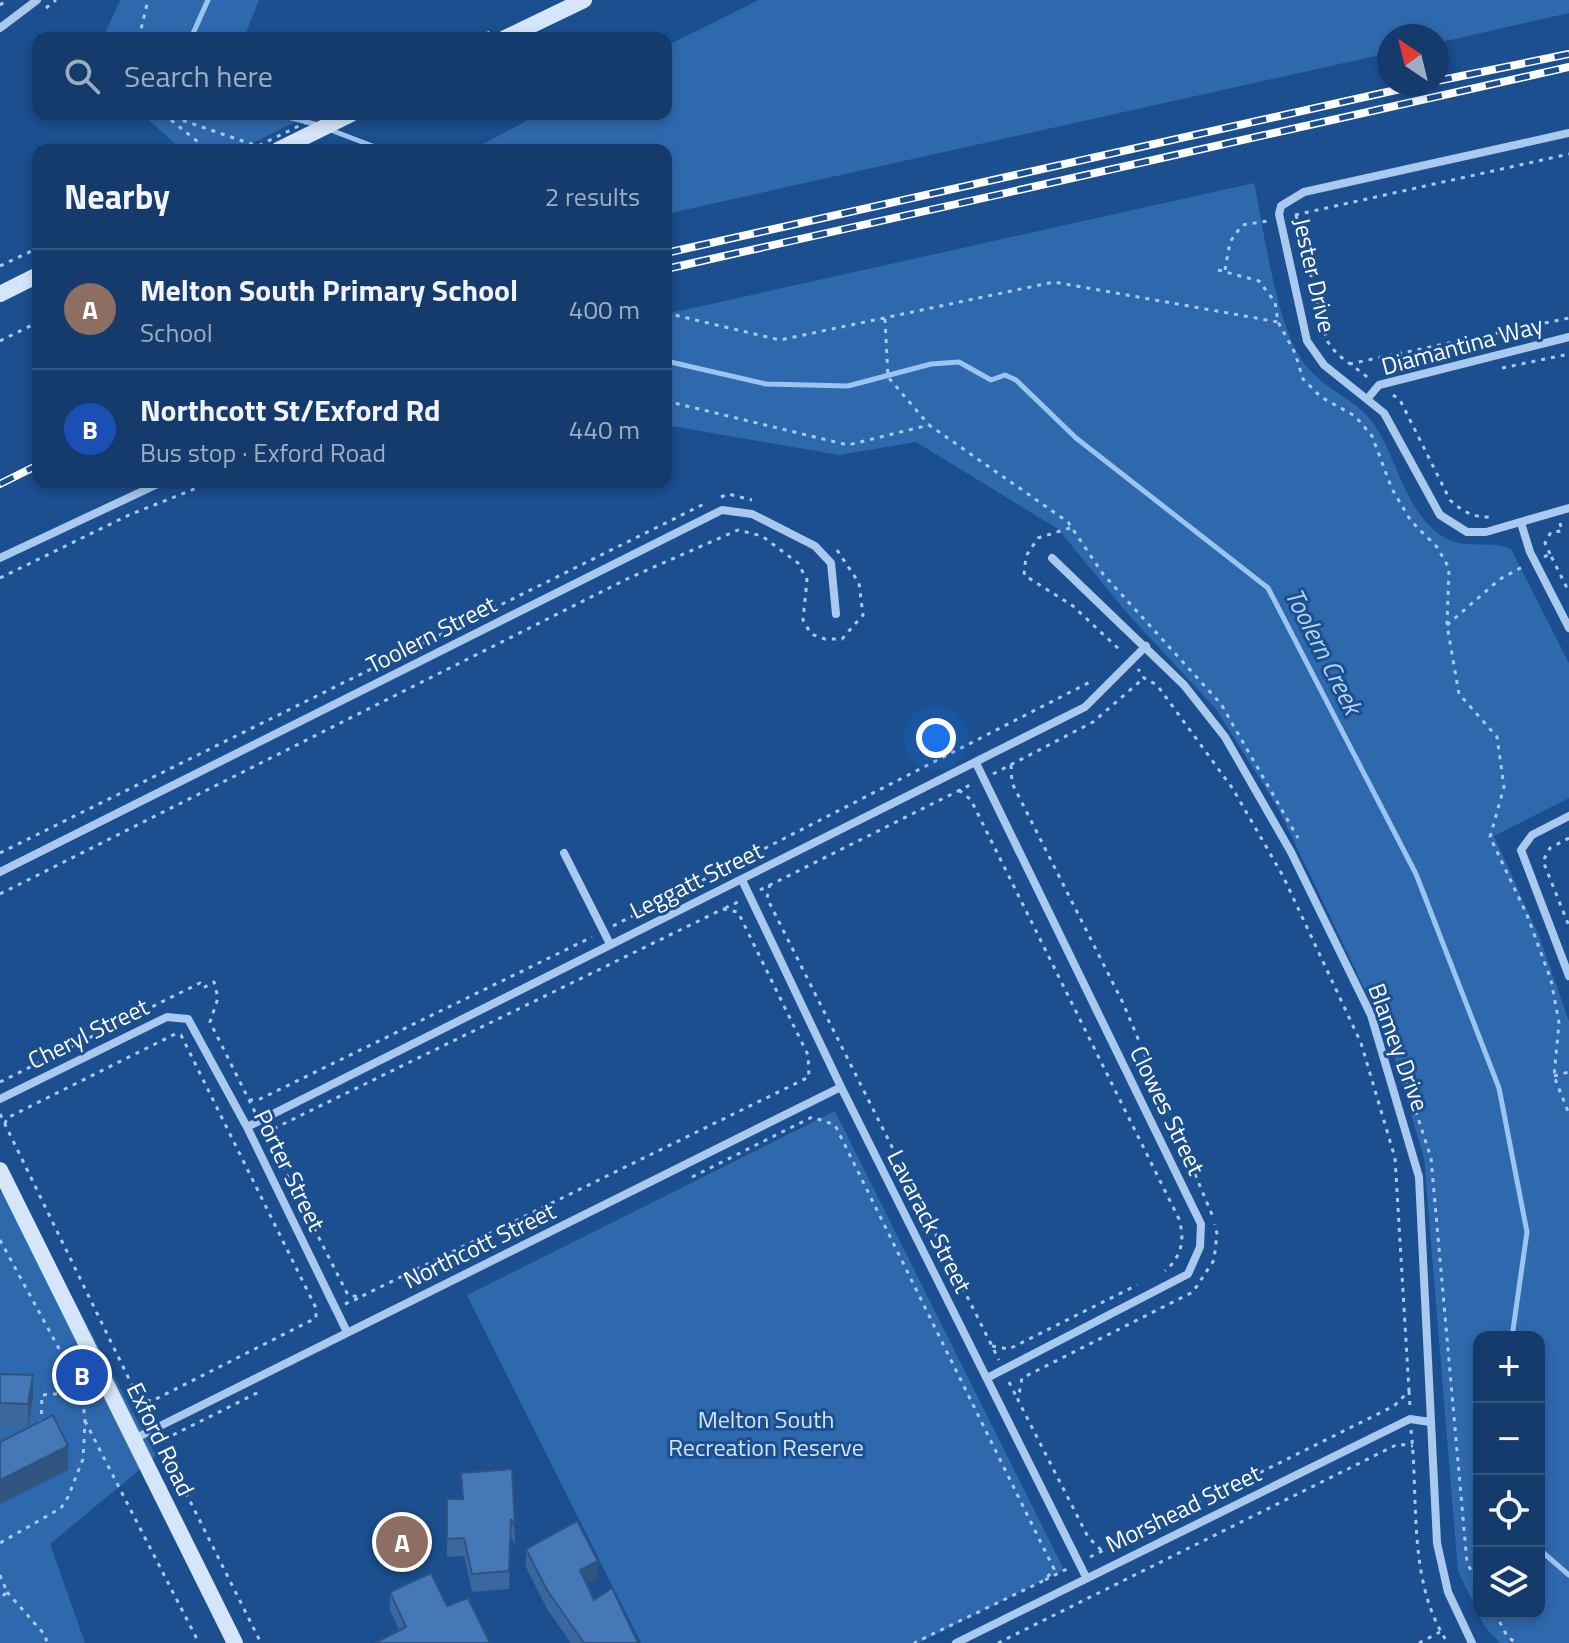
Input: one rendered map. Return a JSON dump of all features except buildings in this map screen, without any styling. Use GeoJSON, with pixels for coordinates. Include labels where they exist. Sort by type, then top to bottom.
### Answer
{"type":"FeatureCollection","features":[{"type":"Feature","properties":{"kind":"street"},"geometry":{"type":"LineString","coordinates":[[0,28],[37,0]]}},
{"type":"Feature","properties":{"kind":"street"},"geometry":{"type":"LineString","coordinates":[[517,32],[584,0]]}},
{"type":"Feature","properties":{"kind":"street"},"geometry":{"type":"LineString","coordinates":[[290,144],[339,120]]}},
{"type":"Feature","properties":{"kind":"street","name":"Jester Drive"},"geometry":{"type":"LineString","coordinates":[[1569,133],[1304,192],[1281,206],[1279,219],[1307,341],[1324,365],[1368,398],[1395,429],[1428,500],[1452,525],[1467,532],[1486,532],[1569,508]]}},
{"type":"Feature","properties":{"kind":"street"},"geometry":{"type":"LineString","coordinates":[[0,294],[32,278]]}},
{"type":"Feature","properties":{"kind":"street","name":"Diamantina Way"},"geometry":{"type":"LineString","coordinates":[[1368,398],[1379,385],[1569,337]]}},
{"type":"Feature","properties":{"kind":"street"},"geometry":{"type":"LineString","coordinates":[[0,558],[149,488]]}},
{"type":"Feature","properties":{"kind":"street","name":"Toolern Street"},"geometry":{"type":"LineString","coordinates":[[0,872],[722,510],[752,514],[815,546],[831,563],[836,614]]}},
{"type":"Feature","properties":{"kind":"street"},"geometry":{"type":"LineString","coordinates":[[1521,523],[1535,560],[1569,628]]}},
{"type":"Feature","properties":{"kind":"street","name":"Blamey Drive"},"geometry":{"type":"LineString","coordinates":[[1052,558],[1184,685],[1253,782],[1371,1015],[1400,1104],[1419,1177],[1437,1543],[1448,1592],[1472,1643]]}},
{"type":"Feature","properties":{"kind":"street","name":"Leggatt Street"},"geometry":{"type":"LineString","coordinates":[[247,1127],[1085,707],[1134,662],[1146,646]]}},
{"type":"Feature","properties":{"kind":"street","name":"Clowes Street"},"geometry":{"type":"LineString","coordinates":[[976,763],[1201,1224],[1200,1247],[1188,1274],[987,1378]]}},
{"type":"Feature","properties":{"kind":"street"},"geometry":{"type":"LineString","coordinates":[[1569,816],[1538,831],[1521,850],[1569,976]]}},
{"type":"Feature","properties":{"kind":"street"},"geometry":{"type":"LineString","coordinates":[[564,853],[610,944]]}},
{"type":"Feature","properties":{"kind":"street","name":"Lavarack Street"},"geometry":{"type":"LineString","coordinates":[[742,880],[841,1087],[1086,1577]]}},
{"type":"Feature","properties":{"kind":"street","name":"Cheryl Street"},"geometry":{"type":"LineString","coordinates":[[0,1099],[167,1017],[183,1016],[193,1026]]}},
{"type":"Feature","properties":{"kind":"street","name":"Porter Street"},"geometry":{"type":"LineString","coordinates":[[193,1026],[247,1127],[347,1332]]}},
{"type":"Feature","properties":{"kind":"street","name":"Northcott Street"},"geometry":{"type":"LineString","coordinates":[[134,1439],[841,1087]]}},
{"type":"Feature","properties":{"kind":"street","name":"Exford Road"},"geometry":{"type":"LineString","coordinates":[[0,1170],[235,1643]]}},
{"type":"Feature","properties":{"kind":"street"},"geometry":{"type":"LineString","coordinates":[[1410,1419],[1430,1422]]}},
{"type":"Feature","properties":{"kind":"street","name":"Morshead Street"},"geometry":{"type":"LineString","coordinates":[[956,1643],[1410,1419]]}},
{"type":"Feature","properties":{"kind":"path"},"geometry":{"type":"LineString","coordinates":[[0,5],[7,0]]}},
{"type":"Feature","properties":{"kind":"path"},"geometry":{"type":"LineString","coordinates":[[140,32],[148,0]]}},
{"type":"Feature","properties":{"kind":"path"},"geometry":{"type":"LineString","coordinates":[[170,120],[200,144]]}},
{"type":"Feature","properties":{"kind":"path"},"geometry":{"type":"LineString","coordinates":[[176,120],[233,135],[253,144]]}},
{"type":"Feature","properties":{"kind":"path"},"geometry":{"type":"LineString","coordinates":[[262,144],[311,120]]}},
{"type":"Feature","properties":{"kind":"path"},"geometry":{"type":"LineString","coordinates":[[1225,270],[1230,242],[1242,225],[1569,154]]}},
{"type":"Feature","properties":{"kind":"path"},"geometry":{"type":"LineString","coordinates":[[1296,215],[1327,341],[1349,364],[1400,400],[1450,500],[1460,509],[1478,517],[1492,517]]}},
{"type":"Feature","properties":{"kind":"path"},"geometry":{"type":"LineString","coordinates":[[0,266],[32,251]]}},
{"type":"Feature","properties":{"kind":"path"},"geometry":{"type":"LineString","coordinates":[[1218,270],[1259,281],[1275,302],[1278,322],[1303,379],[1321,397],[1355,416],[1372,436],[1392,489],[1411,521],[1437,547],[1449,568],[1447,625],[1459,694],[1497,737],[1504,787],[1490,837],[1527,915],[1551,980],[1559,1023],[1554,1076],[1569,1114]]}},
{"type":"Feature","properties":{"kind":"path"},"geometry":{"type":"LineString","coordinates":[[672,314],[780,340],[1054,282],[1278,322]]}},
{"type":"Feature","properties":{"kind":"path"},"geometry":{"type":"LineString","coordinates":[[885,318],[888,377],[929,425],[1068,522],[1103,574],[1221,704],[1299,838]]}},
{"type":"Feature","properties":{"kind":"path"},"geometry":{"type":"LineString","coordinates":[[1349,364],[1569,318]]}},
{"type":"Feature","properties":{"kind":"path"},"geometry":{"type":"LineString","coordinates":[[0,341],[32,325]]}},
{"type":"Feature","properties":{"kind":"path"},"geometry":{"type":"LineString","coordinates":[[672,402],[848,445],[929,425]]}},
{"type":"Feature","properties":{"kind":"path"},"geometry":{"type":"LineString","coordinates":[[0,578],[129,515],[197,488]]}},
{"type":"Feature","properties":{"kind":"path"},"geometry":{"type":"LineString","coordinates":[[0,853],[699,506],[728,494],[754,501]]}},
{"type":"Feature","properties":{"kind":"path"},"geometry":{"type":"LineString","coordinates":[[1556,512],[1562,531]]}},
{"type":"Feature","properties":{"kind":"path"},"geometry":{"type":"LineString","coordinates":[[1569,529],[1551,532],[1545,543],[1569,592]]}},
{"type":"Feature","properties":{"kind":"path"},"geometry":{"type":"LineString","coordinates":[[0,894],[629,578],[738,530],[762,536],[798,563],[807,580],[803,620],[811,634],[825,639],[842,639],[863,615],[859,583],[844,556],[833,546]]}},
{"type":"Feature","properties":{"kind":"path"},"geometry":{"type":"LineString","coordinates":[[1447,625],[1500,579],[1550,554]]}},
{"type":"Feature","properties":{"kind":"path"},"geometry":{"type":"LineString","coordinates":[[1113,661],[1122,652],[1134,662],[1144,678],[1157,685],[1233,789],[1283,876],[1361,1043],[1395,1158],[1421,1571],[1440,1632],[1448,1643]]}},
{"type":"Feature","properties":{"kind":"path"},"geometry":{"type":"LineString","coordinates":[[249,1100],[260,1099],[603,931],[1046,707],[1095,680],[1104,670]]}},
{"type":"Feature","properties":{"kind":"path"},"geometry":{"type":"LineString","coordinates":[[268,1136],[275,1128],[1011,765],[1093,722],[1144,678]]}},
{"type":"Feature","properties":{"kind":"path"},"geometry":{"type":"LineString","coordinates":[[1011,765],[1012,783],[1123,1003],[1209,1204],[1217,1234],[1214,1260],[1193,1292],[1022,1378],[1018,1400]]}},
{"type":"Feature","properties":{"kind":"path"},"geometry":{"type":"LineString","coordinates":[[959,790],[971,800],[1179,1219],[1183,1233],[1179,1254],[1166,1270],[1153,1277]]}},
{"type":"Feature","properties":{"kind":"path"},"geometry":{"type":"LineString","coordinates":[[1569,838],[1550,848],[1543,861],[1569,926]]}},
{"type":"Feature","properties":{"kind":"path"},"geometry":{"type":"LineString","coordinates":[[770,884],[767,898],[1088,1537],[1102,1551]]}},
{"type":"Feature","properties":{"kind":"path"},"geometry":{"type":"LineString","coordinates":[[0,1082],[200,983],[203,988],[214,982],[218,998],[210,1022],[348,1295],[360,1297],[809,1077],[808,1055],[738,912],[723,909]]}},
{"type":"Feature","properties":{"kind":"path"},"geometry":{"type":"LineString","coordinates":[[1386,1021],[1431,1158],[1467,1563],[1473,1574]]}},
{"type":"Feature","properties":{"kind":"path"},"geometry":{"type":"LineString","coordinates":[[5,1124],[7,1118],[175,1034],[181,1035],[227,1124],[316,1308],[316,1318],[152,1401],[139,1399]]}},
{"type":"Feature","properties":{"kind":"path"},"geometry":{"type":"LineString","coordinates":[[1554,1076],[1569,1072]]}},
{"type":"Feature","properties":{"kind":"path"},"geometry":{"type":"LineString","coordinates":[[0,1114],[261,1643]]}},
{"type":"Feature","properties":{"kind":"path"},"geometry":{"type":"LineString","coordinates":[[687,1179],[812,1117],[835,1125],[1054,1569],[1045,1580]]}},
{"type":"Feature","properties":{"kind":"path"},"geometry":{"type":"LineString","coordinates":[[0,1543],[50,1515],[68,1497],[83,1459],[85,1421],[82,1391],[1,1243]]}},
{"type":"Feature","properties":{"kind":"path"},"geometry":{"type":"LineString","coordinates":[[992,1346],[1009,1349],[1140,1284]]}},
{"type":"Feature","properties":{"kind":"path"},"geometry":{"type":"LineString","coordinates":[[165,1451],[167,1438],[269,1387]]}},
{"type":"Feature","properties":{"kind":"path"},"geometry":{"type":"LineString","coordinates":[[28,1393],[42,1395],[82,1391]]}},
{"type":"Feature","properties":{"kind":"path"},"geometry":{"type":"LineString","coordinates":[[914,1643],[1394,1406],[1409,1391]]}},
{"type":"Feature","properties":{"kind":"path"},"geometry":{"type":"LineString","coordinates":[[37,1434],[41,1427],[42,1395]]}},
{"type":"Feature","properties":{"kind":"path"},"geometry":{"type":"LineString","coordinates":[[85,1421],[199,1643]]}},
{"type":"Feature","properties":{"kind":"path"},"geometry":{"type":"LineString","coordinates":[[998,1643],[1398,1444],[1413,1446]]}},
{"type":"Feature","properties":{"kind":"path"},"geometry":{"type":"LineString","coordinates":[[0,1575],[7,1592],[45,1635],[47,1643]]}},
{"type":"Feature","properties":{"kind":"path"},"geometry":{"type":"LineString","coordinates":[[0,1599],[7,1592]]}},
{"type":"Feature","properties":{"kind":"path"},"geometry":{"type":"LineString","coordinates":[[1498,1619],[1507,1636],[1516,1643]]}},
{"type":"Feature","properties":{"kind":"path"},"geometry":{"type":"LineString","coordinates":[[1419,1643],[1440,1632]]}},
{"type":"Feature","properties":{"kind":"green space"},"geometry":{"type":"Polygon","coordinates":[[[120,0],[259,0],[246,32],[106,32],[120,0]]]}},
{"type":"Feature","properties":{"kind":"green space"},"geometry":{"type":"Polygon","coordinates":[[[759,0],[1569,0],[1569,13],[1449,40],[1449,24],[1377,24],[1377,56],[672,213],[672,144],[483,144],[528,120],[672,120],[672,43],[759,0]]]}},
{"type":"Feature","properties":{"kind":"green space"},"geometry":{"type":"Polygon","coordinates":[[[149,120],[299,120],[251,144],[175,144],[149,120]]]}},
{"type":"Feature","properties":{"kind":"green space"},"geometry":{"type":"Polygon","coordinates":[[[1254,183],[1280,306],[1297,351],[1308,368],[1359,408],[1373,423],[1410,499],[1429,526],[1459,543],[1511,549],[1569,663],[1569,798],[1494,836],[1539,936],[1569,1021],[1569,1643],[1500,1643],[1481,1619],[1545,1619],[1545,1331],[1473,1331],[1473,1602],[1458,1571],[1424,1158],[1390,1043],[1278,808],[1216,709],[1127,613],[1058,529],[916,442],[839,455],[672,426],[672,313],[1254,183]]]}},
{"type":"Feature","properties":{"kind":"green space","name":"Melton South Recreation Reserve"},"geometry":{"type":"Polygon","coordinates":[[[835,1111],[1064,1570],[918,1643],[641,1643],[467,1295],[835,1111]]]}},
{"type":"Feature","properties":{"kind":"green space"},"geometry":{"type":"Polygon","coordinates":[[[14,1186],[156,1456],[50,1544],[85,1643],[0,1643],[0,1193],[14,1186]]]}},
{"type":"Feature","properties":{"kind":"waterway","name":"Toolern Creek"},"geometry":{"type":"LineString","coordinates":[[194,32],[208,0]]}},
{"type":"Feature","properties":{"kind":"waterway","name":"Toolern Creek"},"geometry":{"type":"LineString","coordinates":[[299,120],[318,125]]}},
{"type":"Feature","properties":{"kind":"waterway","name":"Toolern Creek"},"geometry":{"type":"LineString","coordinates":[[328,129],[367,144]]}},
{"type":"Feature","properties":{"kind":"waterway","name":"Toolern Creek"},"geometry":{"type":"LineString","coordinates":[[672,362],[766,384],[848,386],[931,364],[959,362],[991,380],[1005,375],[1016,380],[1076,438],[1268,588],[1416,874],[1499,1088],[1527,1232],[1513,1331]]}},
{"type":"Feature","properties":{"kind":"waterway","name":"Toolern Creek"},"geometry":{"type":"LineString","coordinates":[[1545,1554],[1569,1575]]}},
{"type":"Feature","properties":{"kind":"railway"},"geometry":{"type":"LineString","coordinates":[[1449,79],[1569,54]]}},
{"type":"Feature","properties":{"kind":"railway"},"geometry":{"type":"LineString","coordinates":[[672,268],[1569,67]]}},
{"type":"Feature","properties":{"kind":"railway"},"geometry":{"type":"LineString","coordinates":[[672,252],[1377,94]]}},
{"type":"Feature","properties":{"kind":"railway"},"geometry":{"type":"LineString","coordinates":[[0,484],[32,468]]}},
{"type":"Feature","properties":{"kind":"place","name":"Northcott St/Exford Rd"},"geometry":{"type":"Point","coordinates":[82,1375]}},
{"type":"Feature","properties":{"kind":"place","name":"Melton South Primary School"},"geometry":{"type":"Point","coordinates":[402,1542]}}]}
